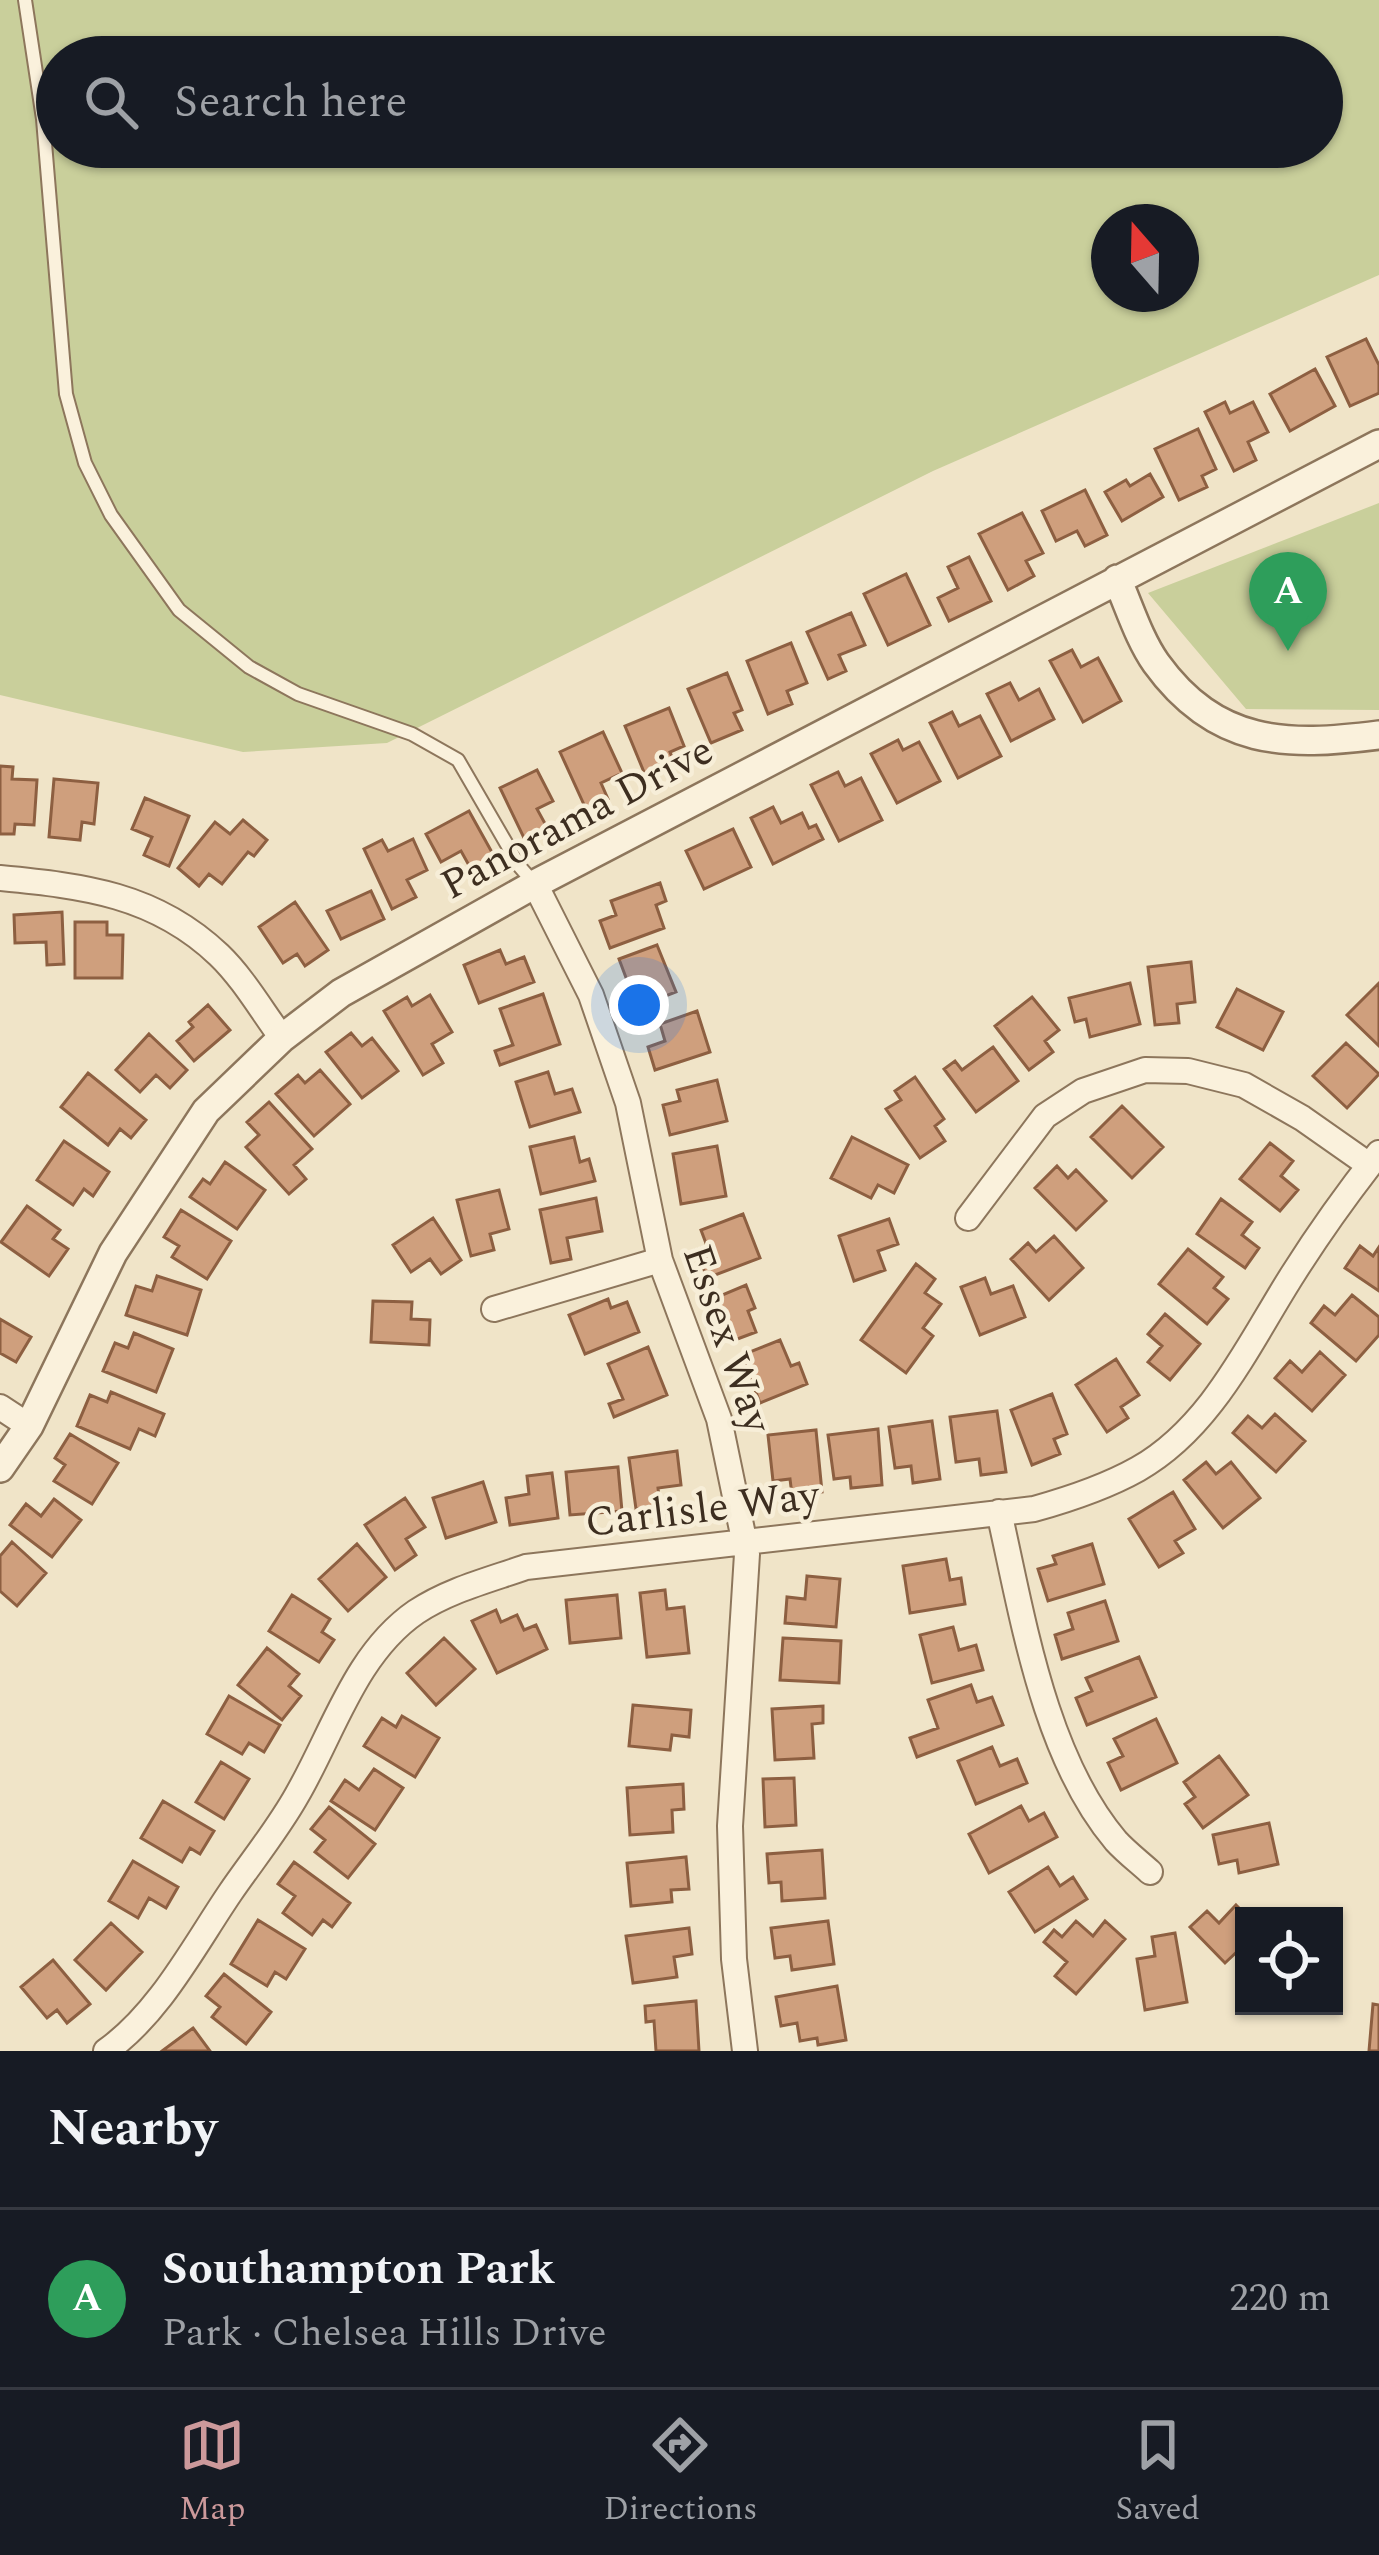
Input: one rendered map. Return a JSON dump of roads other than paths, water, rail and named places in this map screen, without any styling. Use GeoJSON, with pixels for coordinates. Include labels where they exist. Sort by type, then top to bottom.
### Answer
{"type":"FeatureCollection","features":[{"type":"Feature","properties":{"kind":"street","name":"Panorama Drive"},"geometry":{"type":"LineString","coordinates":[[0,1468],[29,1426],[113,1253],[206,1111],[282,1038],[341,993],[535,884],[1379,444]]}},
{"type":"Feature","properties":{"kind":"street"},"geometry":{"type":"LineString","coordinates":[[1118,579],[1154,661],[1195,708],[1231,729],[1279,742],[1379,735]]}},
{"type":"Feature","properties":{"kind":"street"},"geometry":{"type":"LineString","coordinates":[[0,878],[59,884],[140,902],[220,957],[282,1038]]}},
{"type":"Feature","properties":{"kind":"street","name":"Essex Way"},"geometry":{"type":"LineString","coordinates":[[535,884],[591,995],[628,1102],[660,1260],[719,1419],[745,1543],[743,1652],[730,1826],[734,1959],[745,2051]]}},
{"type":"Feature","properties":{"kind":"street"},"geometry":{"type":"LineString","coordinates":[[968,1218],[1045,1116],[1083,1091],[1144,1070],[1188,1071],[1244,1085],[1374,1159]]}},
{"type":"Feature","properties":{"kind":"street","name":"Carlisle Way"},"geometry":{"type":"LineString","coordinates":[[106,2051],[161,1994],[297,1796],[366,1664],[383,1641],[416,1612],[526,1567],[1034,1509],[1080,1496],[1140,1468],[1185,1434],[1220,1393],[1296,1268],[1374,1159]]}},
{"type":"Feature","properties":{"kind":"street"},"geometry":{"type":"LineString","coordinates":[[494,1309],[660,1260]]}},
{"type":"Feature","properties":{"kind":"street"},"geometry":{"type":"LineString","coordinates":[[0,1407],[29,1426]]}},
{"type":"Feature","properties":{"kind":"street"},"geometry":{"type":"LineString","coordinates":[[1000,1512],[1030,1651],[1070,1768],[1115,1840],[1150,1872]]}},
{"type":"Feature","properties":{"kind":"lane"},"geometry":{"type":"LineString","coordinates":[[25,0],[36,73]]}},
{"type":"Feature","properties":{"kind":"lane"},"geometry":{"type":"LineString","coordinates":[[47,168],[66,394],[85,463],[111,515],[179,610],[249,667],[298,694],[428,741],[458,760],[520,867],[535,884]]}},
{"type":"Feature","properties":{"kind":"place","name":"Southampton Park"},"geometry":{"type":"Point","coordinates":[1288,651]}}]}
